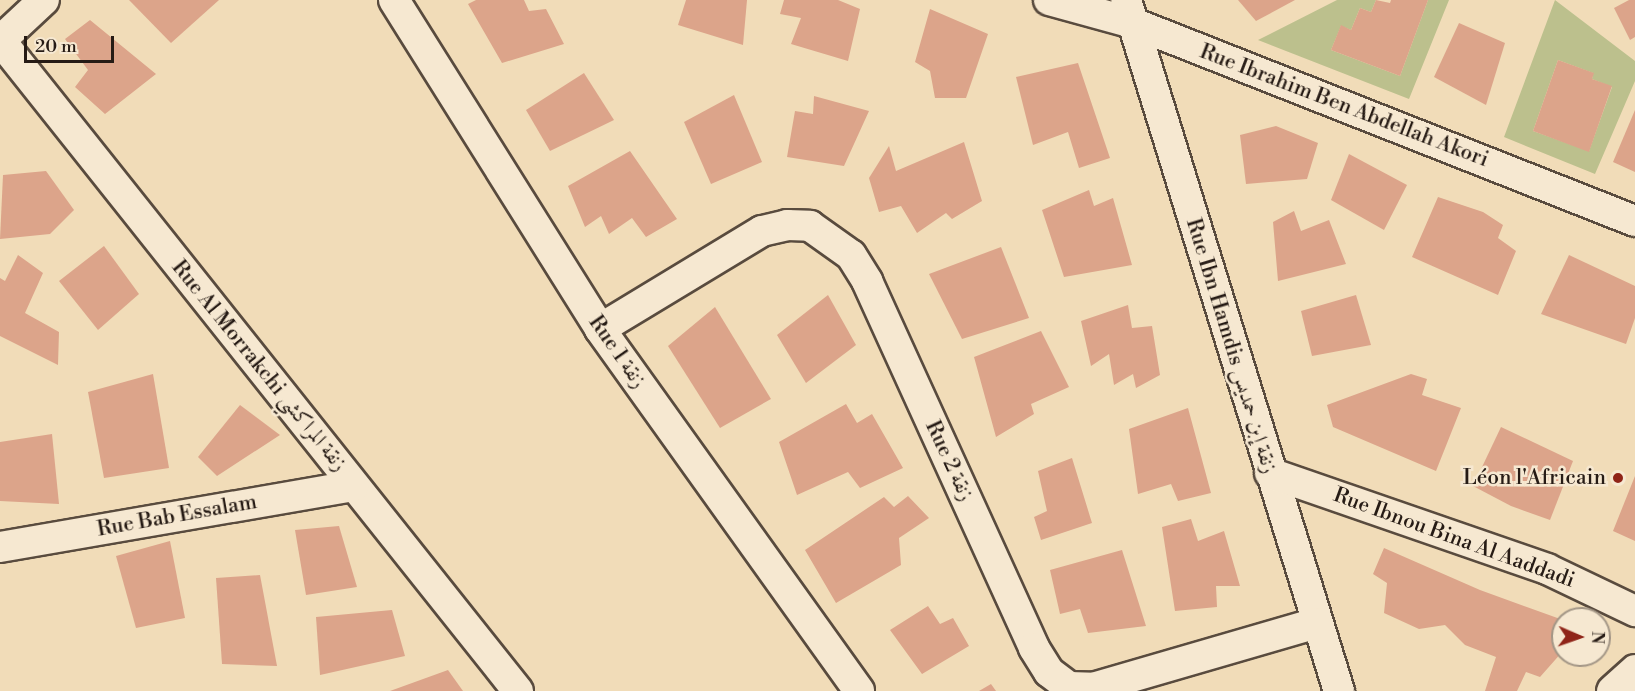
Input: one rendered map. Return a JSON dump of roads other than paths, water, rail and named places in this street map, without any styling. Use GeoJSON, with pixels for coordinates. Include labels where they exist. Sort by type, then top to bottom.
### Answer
{"type":"FeatureCollection","features":[{"type":"Feature","properties":{"kind":"street"},"geometry":{"type":"LineString","coordinates":[[0,41],[44,0]]}},
{"type":"Feature","properties":{"kind":"street","name":"Rue 1 زنقة"},"geometry":{"type":"LineString","coordinates":[[394,0],[600,329],[859,691]]}},
{"type":"Feature","properties":{"kind":"street","name":"Rue Ibrahim Ben Abdellah Akori"},"geometry":{"type":"LineString","coordinates":[[1049,0],[1130,12],[1635,221]]}},
{"type":"Feature","properties":{"kind":"street","name":"Rue Ibn Hamdis زنقة إبن حمديس"},"geometry":{"type":"LineString","coordinates":[[1130,12],[1270,473],[1339,691]]}},
{"type":"Feature","properties":{"kind":"street","name":"Rue Al Morrakchi زنقة المراكشي"},"geometry":{"type":"LineString","coordinates":[[0,41],[518,691]]}},
{"type":"Feature","properties":{"kind":"street","name":"Rue 2 زنقة"},"geometry":{"type":"LineString","coordinates":[[600,329],[762,231],[787,225],[810,226],[851,255],[867,281],[1034,648],[1049,672],[1069,687],[1093,688],[1317,623]]}},
{"type":"Feature","properties":{"kind":"street","name":"Rue Ibnou Bina Al Aaddadi"},"geometry":{"type":"LineString","coordinates":[[1270,473],[1547,569],[1635,611]]}},
{"type":"Feature","properties":{"kind":"street","name":"Rue Bab Essalam"},"geometry":{"type":"LineString","coordinates":[[0,547],[354,486]]}},
{"type":"Feature","properties":{"kind":"street"},"geometry":{"type":"LineString","coordinates":[[1613,691],[1635,671]]}},
{"type":"Feature","properties":{"kind":"place","name":"Léon l'Africain"},"geometry":{"type":"Point","coordinates":[1618,478]}}]}
